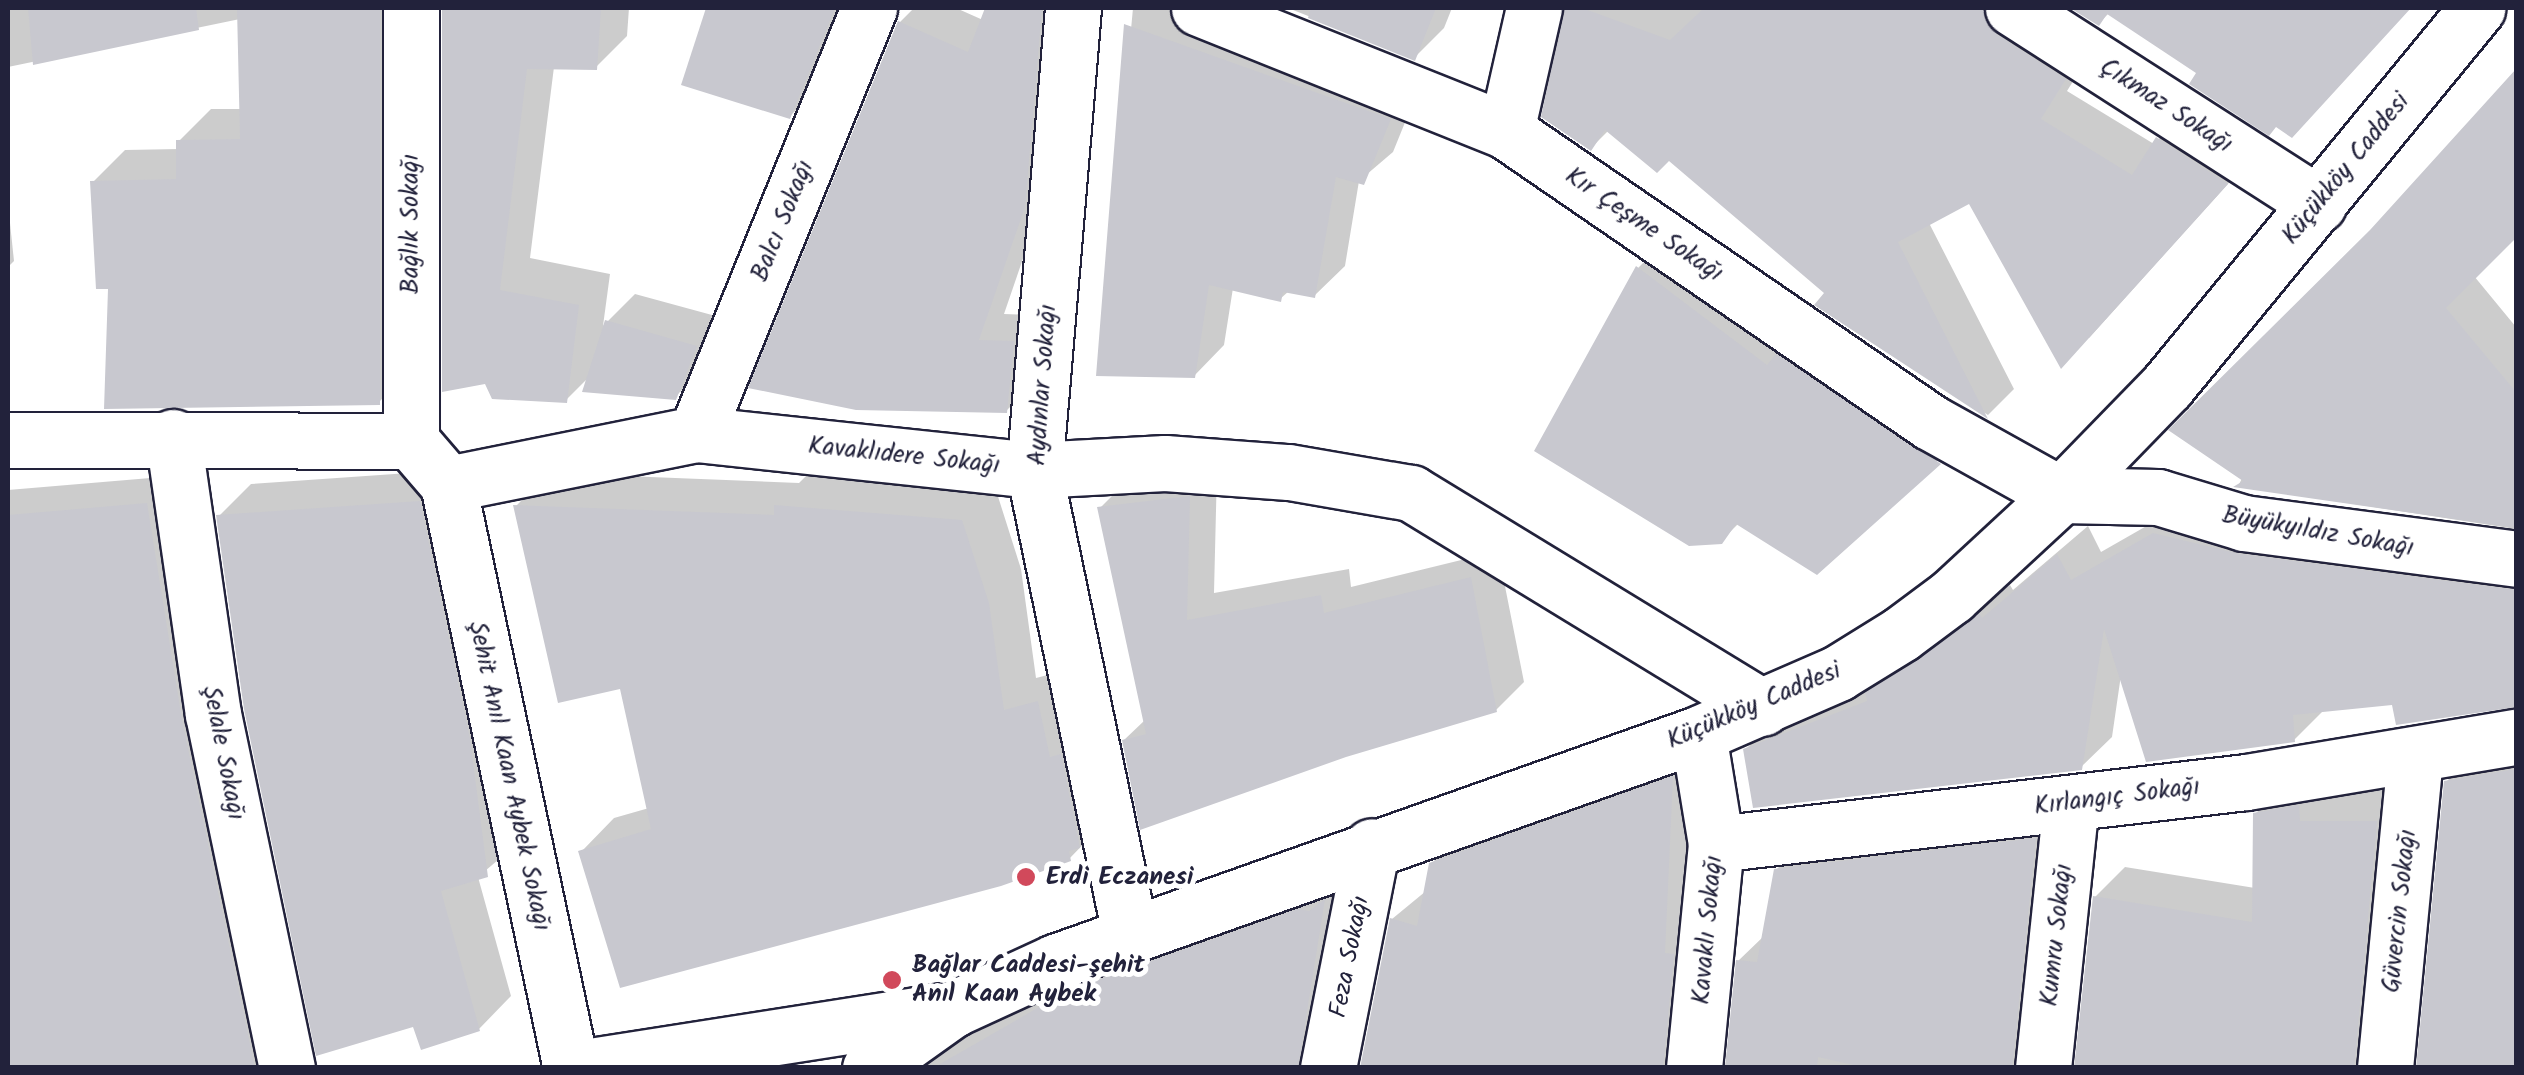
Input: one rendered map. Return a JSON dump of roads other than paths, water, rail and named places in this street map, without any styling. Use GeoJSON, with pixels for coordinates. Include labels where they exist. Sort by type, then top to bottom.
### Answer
{"type":"FeatureCollection","features":[{"type":"Feature","properties":{"kind":"street","name":"Bağlık Sokağı"},"geometry":{"type":"LineString","coordinates":[[410,441],[411,8]]}},
{"type":"Feature","properties":{"kind":"street","name":"Balcı Sokağı"},"geometry":{"type":"LineString","coordinates":[[696,434],[869,8]]}},
{"type":"Feature","properties":{"kind":"street","name":"Aydınlar Sokağı"},"geometry":{"type":"LineString","coordinates":[[1073,8],[1034,470],[1130,934]]}},
{"type":"Feature","properties":{"kind":"street","name":"Kır Çeşme Sokağı"},"geometry":{"type":"LineString","coordinates":[[1199,8],[1506,131],[1930,422],[2061,496]]}},
{"type":"Feature","properties":{"kind":"street"},"geometry":{"type":"LineString","coordinates":[[1506,131],[1534,8]]}},
{"type":"Feature","properties":{"kind":"street","name":"Çıkmaz Sokağı"},"geometry":{"type":"LineString","coordinates":[[2013,8],[2318,204]]}},
{"type":"Feature","properties":{"kind":"street","name":"Küçükköy Caddesi"},"geometry":{"type":"LineString","coordinates":[[870,1068],[953,1009],[1130,934],[1698,734],[1763,708],[1901,634],[1952,596],[2061,496],[2167,386],[2478,8]]}},
{"type":"Feature","properties":{"kind":"street","name":"Kavaklıdere Sokağı"},"geometry":{"type":"LineString","coordinates":[[448,484],[696,434],[1034,470],[1166,463],[1289,472],[1411,493],[1763,708]]}},
{"type":"Feature","properties":{"kind":"street"},"geometry":{"type":"LineString","coordinates":[[8,440],[173,437],[410,441],[448,484]]}},
{"type":"Feature","properties":{"kind":"street","name":"Şelale Sokağı"},"geometry":{"type":"LineString","coordinates":[[173,437],[213,714],[286,1068]]}},
{"type":"Feature","properties":{"kind":"street","name":"Şehit Anıl Kaan Aybek Sokağı"},"geometry":{"type":"LineString","coordinates":[[448,484],[575,1068]]}},
{"type":"Feature","properties":{"kind":"street","name":"Büyükyıldız Sokağı"},"geometry":{"type":"LineString","coordinates":[[2061,496],[2158,497],[2244,523],[2516,559]]}},
{"type":"Feature","properties":{"kind":"street","name":"Kavaklı Sokağı"},"geometry":{"type":"LineString","coordinates":[[1694,1068],[1716,844],[1698,734]]}},
{"type":"Feature","properties":{"kind":"street","name":"Kırlangıç Sokağı"},"geometry":{"type":"LineString","coordinates":[[1716,844],[2071,803],[2516,737]]}},
{"type":"Feature","properties":{"kind":"street","name":"Güvercin Sokağı"},"geometry":{"type":"LineString","coordinates":[[2385,1068],[2416,754]]}},
{"type":"Feature","properties":{"kind":"street","name":"Kumru Sokağı"},"geometry":{"type":"LineString","coordinates":[[2043,1068],[2071,803]]}},
{"type":"Feature","properties":{"kind":"street","name":"Feza Sokağı"},"geometry":{"type":"LineString","coordinates":[[1328,1068],[1372,846]]}},
{"type":"Feature","properties":{"kind":"street"},"geometry":{"type":"LineString","coordinates":[[575,1068],[636,1063],[953,1009]]}},
{"type":"Feature","properties":{"kind":"place","name":"Erdi Eczanesi"},"geometry":{"type":"Point","coordinates":[1026,877]}},
{"type":"Feature","properties":{"kind":"place","name":"Bağlar Caddesi-şehit Anıl Kaan Aybek"},"geometry":{"type":"Point","coordinates":[892,980]}}]}
